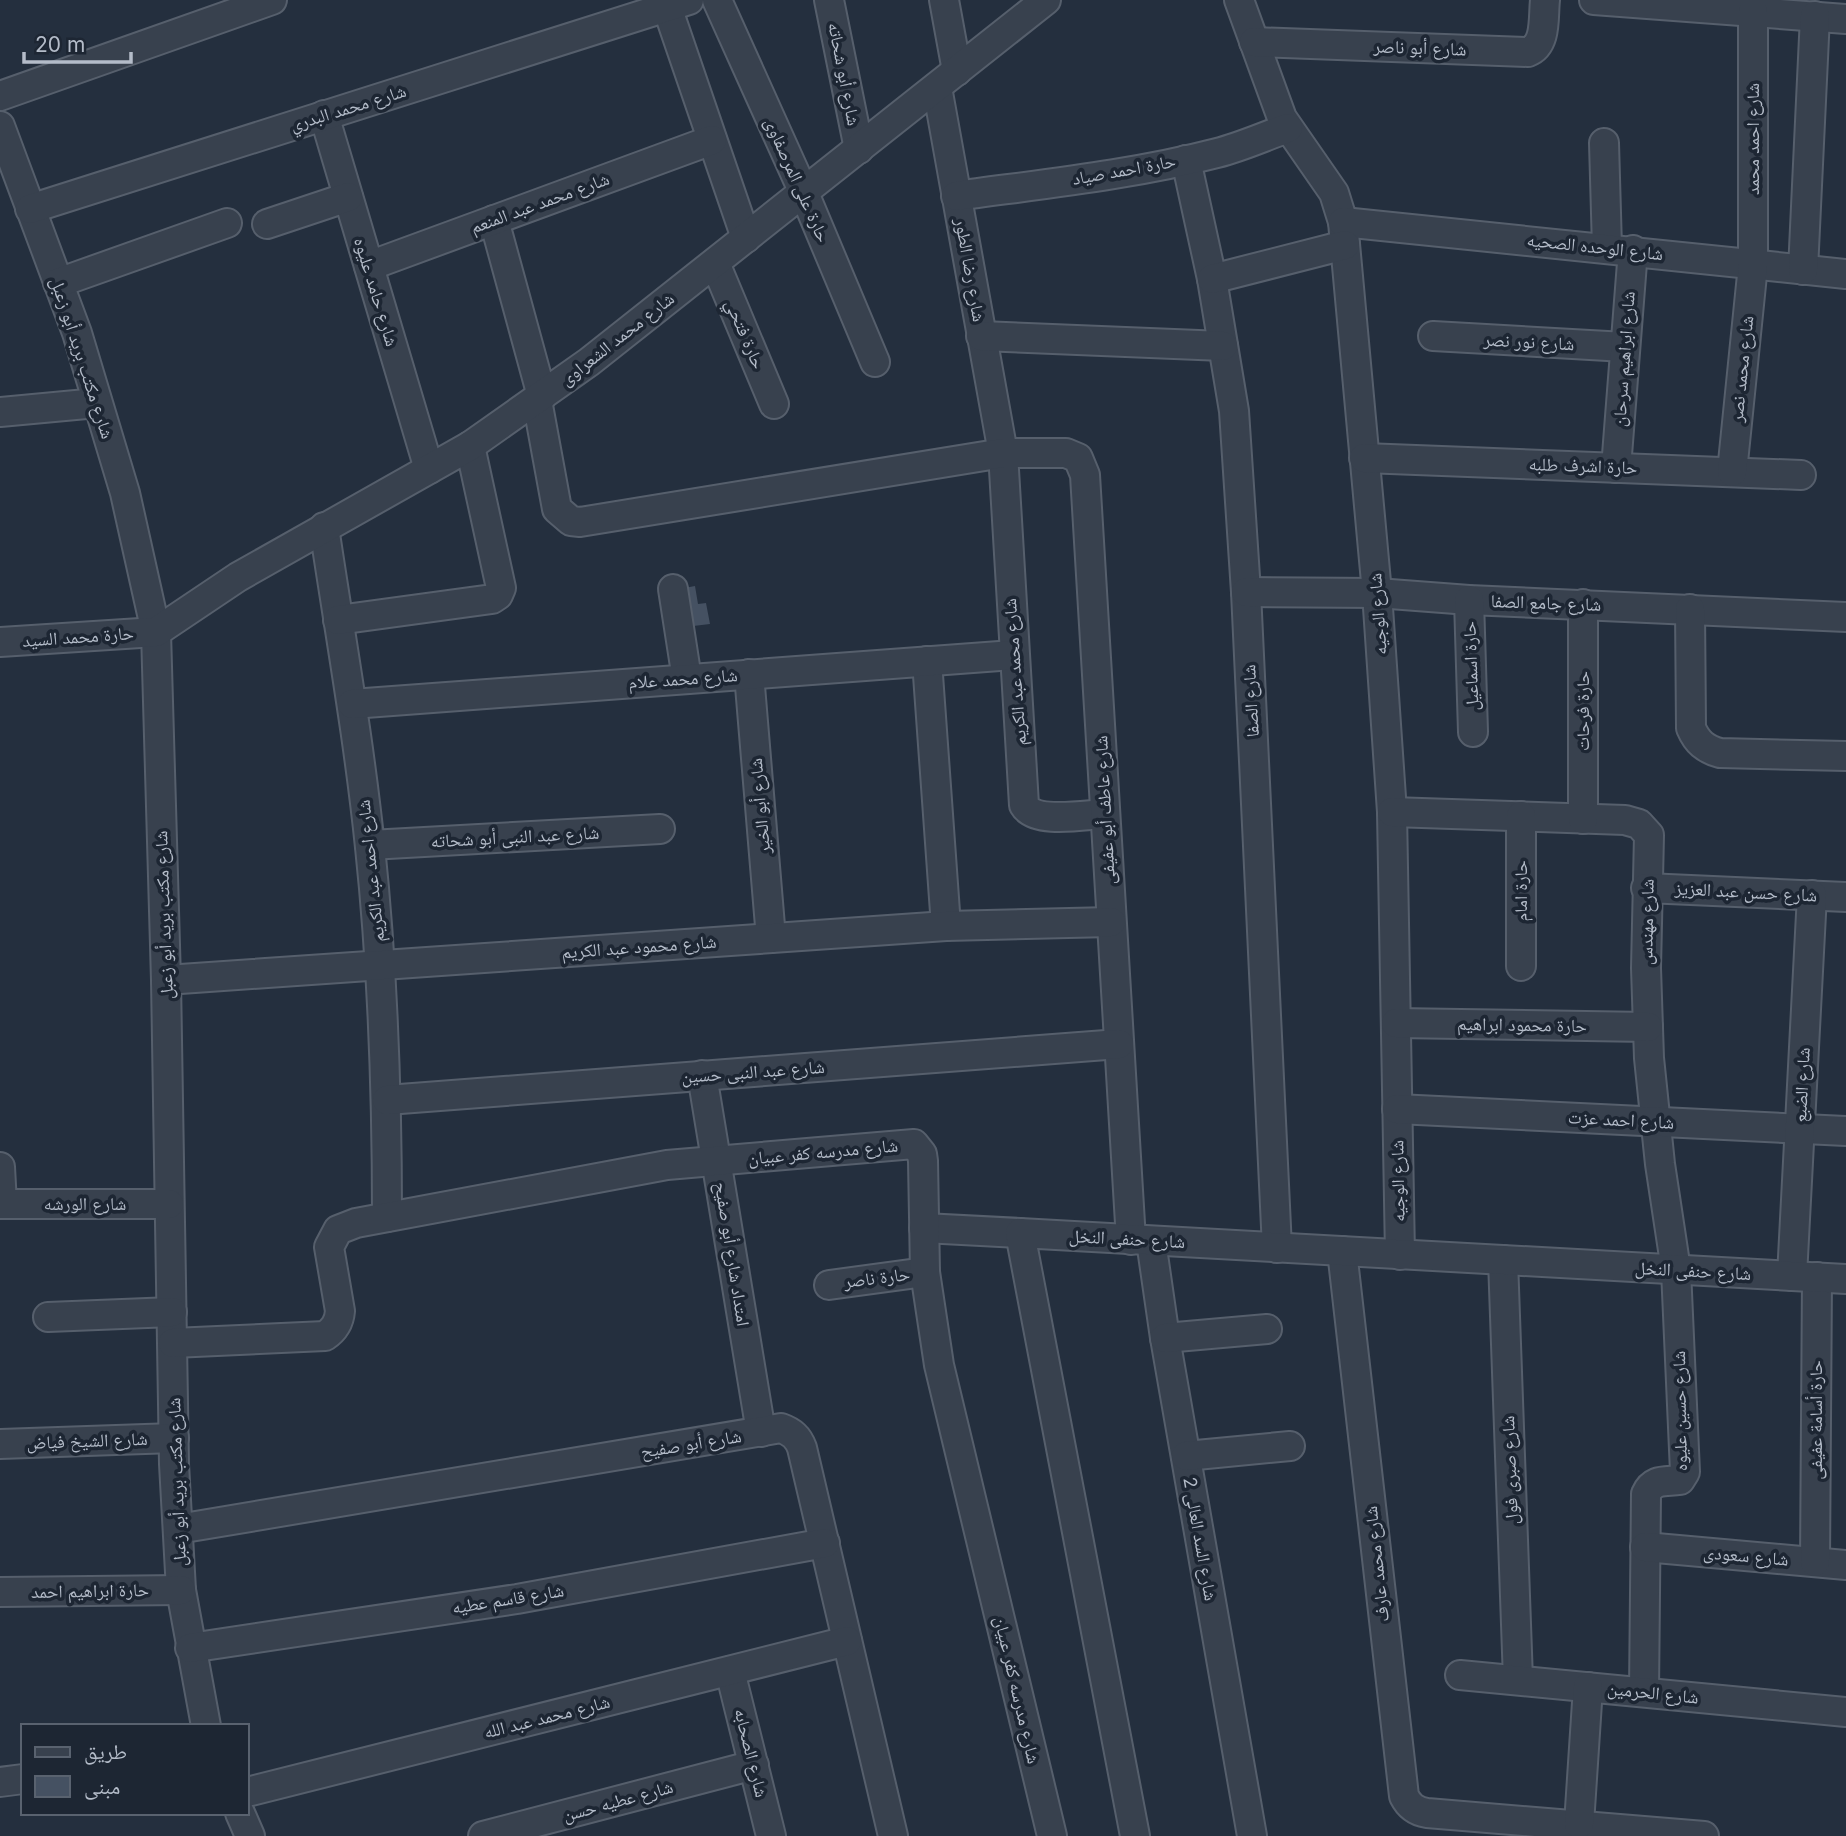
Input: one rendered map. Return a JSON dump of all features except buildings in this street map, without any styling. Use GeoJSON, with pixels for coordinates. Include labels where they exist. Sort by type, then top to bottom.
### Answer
{"type":"FeatureCollection","features":[{"type":"Feature","properties":{"kind":"street"},"geometry":{"type":"LineString","coordinates":[[0,96],[272,0]]}},
{"type":"Feature","properties":{"kind":"street","name":"حارة على المرصفاوى"},"geometry":{"type":"LineString","coordinates":[[717,0],[804,192],[875,362]]}},
{"type":"Feature","properties":{"kind":"street","name":"شارع أبو شحاته"},"geometry":{"type":"LineString","coordinates":[[830,0],[859,149]]}},
{"type":"Feature","properties":{"kind":"street","name":"شارع رضا الطور"},"geometry":{"type":"LineString","coordinates":[[944,0],[956,196],[1003,453]]}},
{"type":"Feature","properties":{"kind":"street","name":"شارع محمد الشعراوى"},"geometry":{"type":"LineString","coordinates":[[156,632],[238,577],[470,446],[540,398],[1046,0]]}},
{"type":"Feature","properties":{"kind":"street","name":"شارع الوجيه"},"geometry":{"type":"LineString","coordinates":[[1239,0],[1282,118],[1334,194],[1344,233],[1377,593],[1392,812],[1400,1255]]}},
{"type":"Feature","properties":{"kind":"street","name":"شارع أبو ناصر"},"geometry":{"type":"LineString","coordinates":[[1254,43],[1528,52],[1540,42],[1545,0]]}},
{"type":"Feature","properties":{"kind":"street"},"geometry":{"type":"LineString","coordinates":[[1594,0],[1846,19]]}},
{"type":"Feature","properties":{"kind":"street"},"geometry":{"type":"LineString","coordinates":[[678,4],[712,140],[746,238]]}},
{"type":"Feature","properties":{"kind":"street","name":"شارع محمد البدري"},"geometry":{"type":"LineString","coordinates":[[30,209],[678,4]]}},
{"type":"Feature","properties":{"kind":"street","name":"شارع احمد محمد"},"geometry":{"type":"LineString","coordinates":[[1753,12],[1753,265]]}},
{"type":"Feature","properties":{"kind":"street"},"geometry":{"type":"LineString","coordinates":[[1803,270],[1815,16]]}},
{"type":"Feature","properties":{"kind":"street","name":"شارع حامد عليوه"},"geometry":{"type":"LineString","coordinates":[[324,115],[429,468]]}},
{"type":"Feature","properties":{"kind":"street","name":"شارع مكتب بريد أبو زعبل"},"geometry":{"type":"LineString","coordinates":[[0,126],[77,333],[125,493],[156,632],[178,1529],[181,1590],[206,1724]]}},
{"type":"Feature","properties":{"kind":"street","name":"حارة احمد صياد"},"geometry":{"type":"LineString","coordinates":[[956,196],[1124,172],[1186,160],[1219,153],[1288,128]]}},
{"type":"Feature","properties":{"kind":"street","name":"شارع محمد عبد المنعم"},"geometry":{"type":"LineString","coordinates":[[369,265],[712,140]]}},
{"type":"Feature","properties":{"kind":"street","name":"شارع ابراهيم سرحان"},"geometry":{"type":"LineString","coordinates":[[1604,143],[1620,249],[1625,347],[1616,468]]}},
{"type":"Feature","properties":{"kind":"street","name":"شارع الصفا"},"geometry":{"type":"LineString","coordinates":[[1186,160],[1212,279],[1234,411],[1246,592],[1277,1248]]}},
{"type":"Feature","properties":{"kind":"street"},"geometry":{"type":"LineString","coordinates":[[267,223],[348,198]]}},
{"type":"Feature","properties":{"kind":"street"},"geometry":{"type":"LineString","coordinates":[[494,220],[540,398]]}},
{"type":"Feature","properties":{"kind":"street"},"geometry":{"type":"LineString","coordinates":[[58,283],[227,223]]}},
{"type":"Feature","properties":{"kind":"street","name":"شارع الوحده الصحيه"},"geometry":{"type":"LineString","coordinates":[[1212,279],[1344,233],[1620,249],[1846,274]]}},
{"type":"Feature","properties":{"kind":"street","name":"حارة فتحي"},"geometry":{"type":"LineString","coordinates":[[715,263],[774,404]]}},
{"type":"Feature","properties":{"kind":"street","name":"شارع محمد نصر"},"geometry":{"type":"LineString","coordinates":[[1732,472],[1753,265]]}},
{"type":"Feature","properties":{"kind":"street"},"geometry":{"type":"LineString","coordinates":[[981,336],[1223,346]]}},
{"type":"Feature","properties":{"kind":"street","name":"شارع نور نصر"},"geometry":{"type":"LineString","coordinates":[[1433,336],[1625,347]]}},
{"type":"Feature","properties":{"kind":"street","name":"شارع عاطف أبو عفيفى"},"geometry":{"type":"LineString","coordinates":[[540,398],[557,509],[571,521],[580,522],[1003,453],[1066,453],[1078,458],[1085,475],[1119,1044],[1141,1240]]}},
{"type":"Feature","properties":{"kind":"street"},"geometry":{"type":"LineString","coordinates":[[0,412],[97,403]]}},
{"type":"Feature","properties":{"kind":"street"},"geometry":{"type":"LineString","coordinates":[[338,620],[492,599],[498,595],[501,588],[470,446]]}},
{"type":"Feature","properties":{"kind":"street","name":"شارع محمد عبد الكريم"},"geometry":{"type":"LineString","coordinates":[[1003,453],[1024,805],[1028,812],[1038,817],[1105,814]]}},
{"type":"Feature","properties":{"kind":"street","name":"حارة اشرف طلبه"},"geometry":{"type":"LineString","coordinates":[[1364,458],[1801,475]]}},
{"type":"Feature","properties":{"kind":"street","name":"شارع احمد عبد الكريم"},"geometry":{"type":"LineString","coordinates":[[324,527],[352,704],[370,845],[387,1100],[387,1217]]}},
{"type":"Feature","properties":{"kind":"street"},"geometry":{"type":"LineString","coordinates":[[673,589],[687,679]]}},
{"type":"Feature","properties":{"kind":"street","name":"شارع جامع الصفا"},"geometry":{"type":"LineString","coordinates":[[1246,592],[1377,593],[1468,600],[1846,617]]}},
{"type":"Feature","properties":{"kind":"street","name":"حارة اسماعيل"},"geometry":{"type":"LineString","coordinates":[[1468,600],[1473,732]]}},
{"type":"Feature","properties":{"kind":"street","name":"حارة فرحات"},"geometry":{"type":"LineString","coordinates":[[1583,604],[1583,818]]}},
{"type":"Feature","properties":{"kind":"street"},"geometry":{"type":"LineString","coordinates":[[1690,609],[1691,728],[1702,745],[1710,751],[1720,753],[1846,756]]}},
{"type":"Feature","properties":{"kind":"street","name":"حارة محمد السيد"},"geometry":{"type":"LineString","coordinates":[[0,642],[156,632]]}},
{"type":"Feature","properties":{"kind":"street","name":"شارع محمد علام"},"geometry":{"type":"LineString","coordinates":[[352,704],[1013,655]]}},
{"type":"Feature","properties":{"kind":"street"},"geometry":{"type":"LineString","coordinates":[[927,661],[946,926]]}},
{"type":"Feature","properties":{"kind":"street","name":"شارع أبو الخير"},"geometry":{"type":"LineString","coordinates":[[748,674],[771,938]]}},
{"type":"Feature","properties":{"kind":"street","name":"شارع مهندس"},"geometry":{"type":"LineString","coordinates":[[1392,812],[1626,820],[1645,828],[1649,835],[1646,888],[1648,1027],[1656,1122],[1676,1270]]}},
{"type":"Feature","properties":{"kind":"street","name":"حارة امام"},"geometry":{"type":"LineString","coordinates":[[1521,816],[1521,966]]}},
{"type":"Feature","properties":{"kind":"street","name":"شارع عبد النبى أبو شحاته"},"geometry":{"type":"LineString","coordinates":[[370,845],[660,830]]}},
{"type":"Feature","properties":{"kind":"street","name":"شارع حسن عبد العزيز"},"geometry":{"type":"LineString","coordinates":[[1646,888],[1846,897]]}},
{"type":"Feature","properties":{"kind":"street","name":"شارع الضبع"},"geometry":{"type":"LineString","coordinates":[[1804,1277],[1799,1129],[1812,895]]}},
{"type":"Feature","properties":{"kind":"street","name":"شارع محمود عبد الكريم"},"geometry":{"type":"LineString","coordinates":[[166,980],[946,926],[1111,922]]}},
{"type":"Feature","properties":{"kind":"street","name":"حارة محمود ابراهيم"},"geometry":{"type":"LineString","coordinates":[[1396,1023],[1648,1027]]}},
{"type":"Feature","properties":{"kind":"street","name":"شارع عبد النبى حسين"},"geometry":{"type":"LineString","coordinates":[[387,1100],[1119,1044]]}},
{"type":"Feature","properties":{"kind":"street","name":"امتداد شارع أبو صفيح"},"geometry":{"type":"LineString","coordinates":[[702,1075],[761,1432]]}},
{"type":"Feature","properties":{"kind":"street","name":"شارع احمد عزت"},"geometry":{"type":"LineString","coordinates":[[1397,1109],[1846,1131]]}},
{"type":"Feature","properties":{"kind":"street","name":"شارع مدرسه كفر عبيان"},"geometry":{"type":"LineString","coordinates":[[173,1343],[325,1336],[336,1326],[340,1311],[329,1247],[332,1238],[347,1226],[667,1165],[914,1144],[923,1161],[925,1272],[939,1365],[1052,1836]]}},
{"type":"Feature","properties":{"kind":"street"},"geometry":{"type":"LineString","coordinates":[[0,1167],[1,1204]]}},
{"type":"Feature","properties":{"kind":"street","name":"شارع الورشه"},"geometry":{"type":"LineString","coordinates":[[1,1204],[169,1204]]}},
{"type":"Feature","properties":{"kind":"street","name":"شارع حنفى النخل"},"geometry":{"type":"LineString","coordinates":[[924,1228],[1846,1279]]}},
{"type":"Feature","properties":{"kind":"street"},"geometry":{"type":"LineString","coordinates":[[1020,1233],[1135,1836]]}},
{"type":"Feature","properties":{"kind":"street","name":"شارع السد العالى 2"},"geometry":{"type":"LineString","coordinates":[[1141,1240],[1165,1338],[1252,1836]]}},
{"type":"Feature","properties":{"kind":"street","name":"شارع محمد عارف"},"geometry":{"type":"LineString","coordinates":[[1342,1251],[1404,1796],[1407,1803],[1419,1812],[1477,1826],[1579,1824],[1687,1835]]}},
{"type":"Feature","properties":{"kind":"street","name":"شارع صبرى فول"},"geometry":{"type":"LineString","coordinates":[[1503,1261],[1518,1681]]}},
{"type":"Feature","properties":{"kind":"street","name":"شارع حسين عليوه"},"geometry":{"type":"LineString","coordinates":[[1644,1692],[1646,1493],[1648,1488],[1658,1481],[1680,1480],[1685,1472],[1676,1270]]}},
{"type":"Feature","properties":{"kind":"street","name":"حارة ناصر"},"geometry":{"type":"LineString","coordinates":[[829,1284],[925,1272]]}},
{"type":"Feature","properties":{"kind":"street","name":"حارة أسامة عفيفى"},"geometry":{"type":"LineString","coordinates":[[1804,1277],[1815,1562]]}},
{"type":"Feature","properties":{"kind":"street"},"geometry":{"type":"LineString","coordinates":[[48,1317],[172,1312]]}},
{"type":"Feature","properties":{"kind":"street"},"geometry":{"type":"LineString","coordinates":[[1165,1338],[1267,1329]]}},
{"type":"Feature","properties":{"kind":"street","name":"شارع أبو صفيح"},"geometry":{"type":"LineString","coordinates":[[178,1529],[781,1428],[795,1435],[800,1441],[893,1836]]}},
{"type":"Feature","properties":{"kind":"street","name":"شارع الشيخ فياض"},"geometry":{"type":"LineString","coordinates":[[0,1444],[174,1438]]}},
{"type":"Feature","properties":{"kind":"street"},"geometry":{"type":"LineString","coordinates":[[1186,1456],[1290,1446]]}},
{"type":"Feature","properties":{"kind":"street","name":"شارع قاسم عطيه"},"geometry":{"type":"LineString","coordinates":[[190,1648],[517,1599],[825,1543]]}},
{"type":"Feature","properties":{"kind":"street","name":"شارع سعودى"},"geometry":{"type":"LineString","coordinates":[[1646,1547],[1846,1565]]}},
{"type":"Feature","properties":{"kind":"street","name":"حارة ابراهيم احمد"},"geometry":{"type":"LineString","coordinates":[[0,1592],[181,1590]]}},
{"type":"Feature","properties":{"kind":"street","name":"شارع محمد عبد الله"},"geometry":{"type":"LineString","coordinates":[[248,1792],[847,1641]]}},
{"type":"Feature","properties":{"kind":"street","name":"شارع الصحابه"},"geometry":{"type":"LineString","coordinates":[[730,1671],[771,1836]]}},
{"type":"Feature","properties":{"kind":"street","name":"شارع الحرمين"},"geometry":{"type":"LineString","coordinates":[[1460,1675],[1846,1712]]}},
{"type":"Feature","properties":{"kind":"street"},"geometry":{"type":"LineString","coordinates":[[1579,1824],[1588,1687]]}},
{"type":"Feature","properties":{"kind":"street","name":"شارع عطيه حسن"},"geometry":{"type":"LineString","coordinates":[[483,1836],[754,1765]]}},
{"type":"Feature","properties":{"kind":"street"},"geometry":{"type":"LineString","coordinates":[[0,1782],[21,1779]]}},
{"type":"Feature","properties":{"kind":"street"},"geometry":{"type":"LineString","coordinates":[[241,1815],[250,1836]]}}]}
